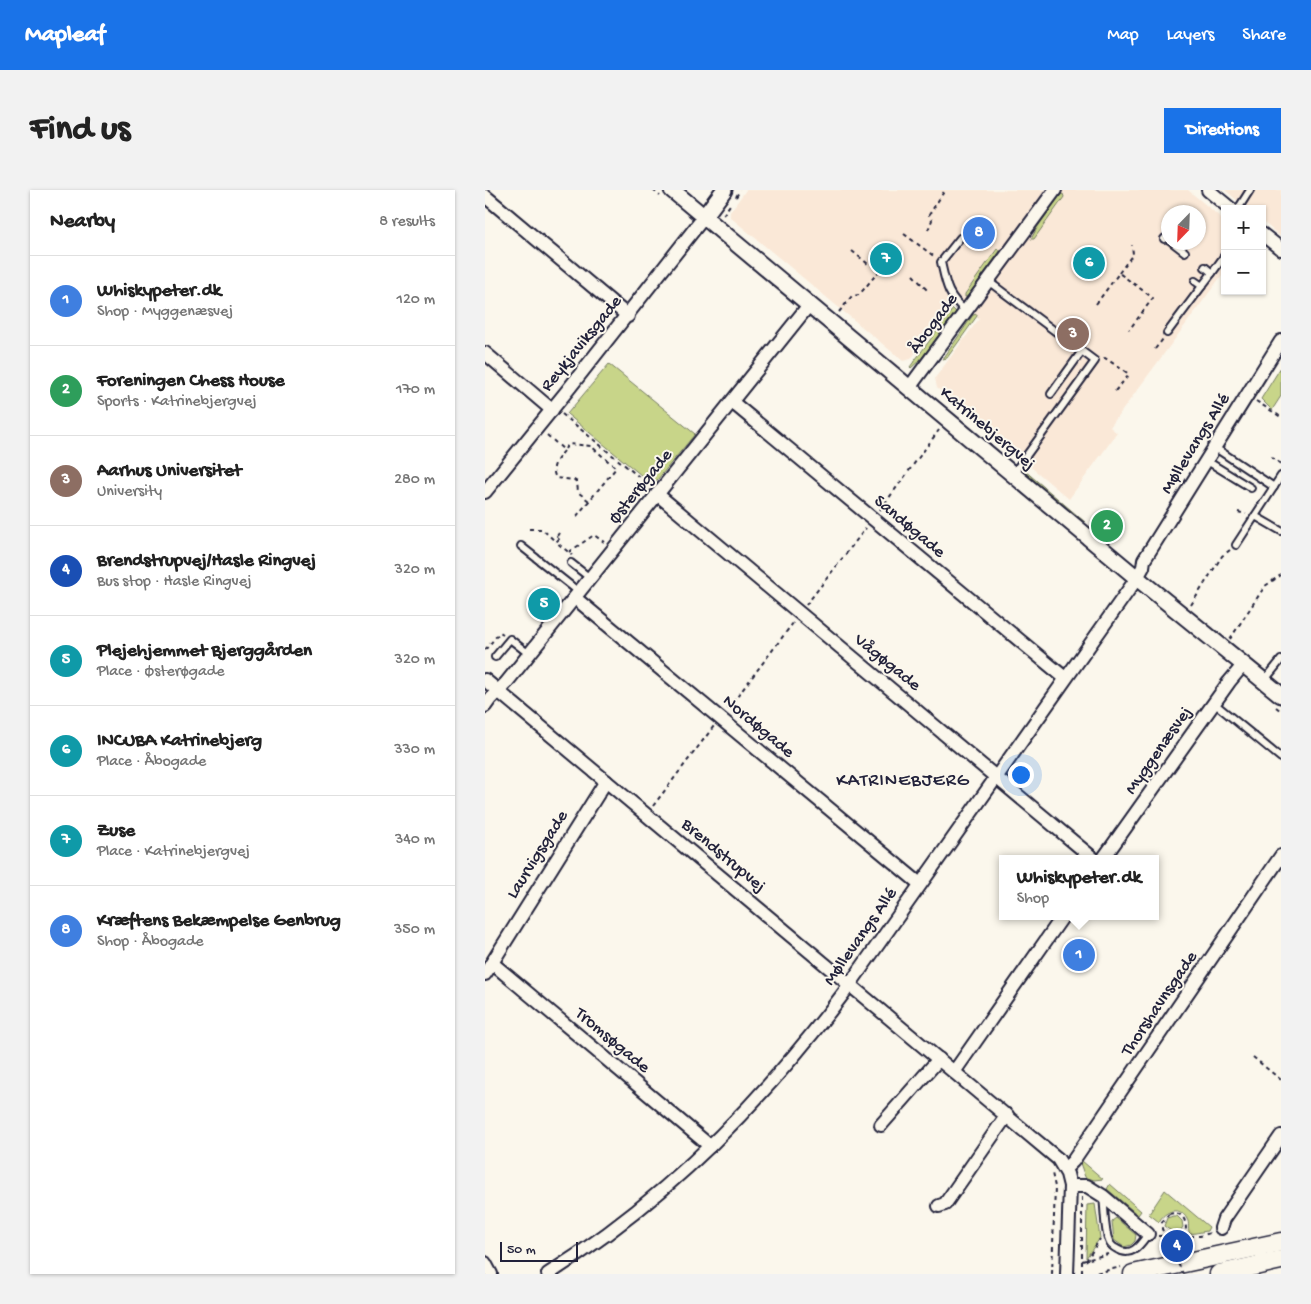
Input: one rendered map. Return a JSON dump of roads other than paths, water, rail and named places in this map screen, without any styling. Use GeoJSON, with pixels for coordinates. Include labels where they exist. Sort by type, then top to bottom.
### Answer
{"type":"FeatureCollection","features":[{"type":"Feature","properties":{"kind":"main road"},"geometry":{"type":"LineString","coordinates":[[1133,1274],[1281,1242]]}},
{"type":"Feature","properties":{"kind":"main road"},"geometry":{"type":"LineString","coordinates":[[1219,1274],[1281,1260]]}},
{"type":"Feature","properties":{"kind":"street","name":"Katrinebjergvej"},"geometry":{"type":"LineString","coordinates":[[671,190],[1013,475],[1140,572],[1236,673],[1264,681],[1281,695]]}},
{"type":"Feature","properties":{"kind":"street"},"geometry":{"type":"LineString","coordinates":[[710,221],[724,190]]}},
{"type":"Feature","properties":{"kind":"street","name":"Åbogade"},"geometry":{"type":"LineString","coordinates":[[909,388],[1055,190]]}},
{"type":"Feature","properties":{"kind":"street"},"geometry":{"type":"LineString","coordinates":[[1208,190],[1226,205]]}},
{"type":"Feature","properties":{"kind":"street"},"geometry":{"type":"LineString","coordinates":[[485,196],[628,316]]}},
{"type":"Feature","properties":{"kind":"street","name":"Reykjaviksgade"},"geometry":{"type":"LineString","coordinates":[[485,492],[628,316],[710,221]]}},
{"type":"Feature","properties":{"kind":"street"},"geometry":{"type":"LineString","coordinates":[[1266,237],[1281,249]]}},
{"type":"Feature","properties":{"kind":"street","name":"Østerøgade"},"geometry":{"type":"LineString","coordinates":[[485,706],[658,494],[809,304]]}},
{"type":"Feature","properties":{"kind":"street","name":"Møllevangs Allé"},"geometry":{"type":"LineString","coordinates":[[1140,572],[1144,560],[1281,342]]}},
{"type":"Feature","properties":{"kind":"street"},"geometry":{"type":"LineString","coordinates":[[485,353],[553,409]]}},
{"type":"Feature","properties":{"kind":"street","name":"Møllevangs Allé"},"geometry":{"type":"LineString","coordinates":[[548,1274],[644,1206],[751,1106],[788,1064],[849,984],[1140,572],[1151,563],[1281,355]]}},
{"type":"Feature","properties":{"kind":"street","name":"Sandøgade"},"geometry":{"type":"LineString","coordinates":[[731,402],[1065,678]]}},
{"type":"Feature","properties":{"kind":"street","name":"Vågøgade"},"geometry":{"type":"LineString","coordinates":[[658,494],[1089,855]]}},
{"type":"Feature","properties":{"kind":"street","name":"Nordøgade"},"geometry":{"type":"LineString","coordinates":[[577,594],[920,884]]}},
{"type":"Feature","properties":{"kind":"street","name":"Myggenæsvej"},"geometry":{"type":"LineString","coordinates":[[1106,855],[1236,673]]}},
{"type":"Feature","properties":{"kind":"street","name":"Brendstrupvej"},"geometry":{"type":"LineString","coordinates":[[485,680],[1053,1154],[1065,1169],[1071,1186],[1067,1274]]}},
{"type":"Feature","properties":{"kind":"street","name":"Laurvigsgade"},"geometry":{"type":"LineString","coordinates":[[488,968],[606,781]]}},
{"type":"Feature","properties":{"kind":"street","name":"Thorshavnsgade"},"geometry":{"type":"LineString","coordinates":[[1065,1169],[1073,1162],[1281,856]]}},
{"type":"Feature","properties":{"kind":"street"},"geometry":{"type":"LineString","coordinates":[[954,1072],[1060,920]]}},
{"type":"Feature","properties":{"kind":"street","name":"Tromsøgade"},"geometry":{"type":"LineString","coordinates":[[488,968],[710,1146]]}},
{"type":"Feature","properties":{"kind":"street"},"geometry":{"type":"LineString","coordinates":[[881,1126],[939,1059]]}},
{"type":"Feature","properties":{"kind":"street"},"geometry":{"type":"LineString","coordinates":[[939,1206],[945,1204],[1007,1115]]}},
{"type":"Feature","properties":{"kind":"street"},"geometry":{"type":"LineString","coordinates":[[1216,1230],[1280,1139]]}},
{"type":"Feature","properties":{"kind":"street"},"geometry":{"type":"LineString","coordinates":[[1071,1186],[1087,1186],[1103,1196],[1148,1234]]}},
{"type":"Feature","properties":{"kind":"street"},"geometry":{"type":"LineString","coordinates":[[485,1263],[491,1274]]}},
{"type":"Feature","properties":{"kind":"lane"},"geometry":{"type":"LineString","coordinates":[[1241,205],[1250,190]]}},
{"type":"Feature","properties":{"kind":"lane"},"geometry":{"type":"LineString","coordinates":[[960,238],[941,262],[946,288],[955,303],[966,311]]}},
{"type":"Feature","properties":{"kind":"lane"},"geometry":{"type":"LineString","coordinates":[[1167,333],[1221,261]]}},
{"type":"Feature","properties":{"kind":"lane"},"geometry":{"type":"LineString","coordinates":[[1205,267],[1212,273]]}},
{"type":"Feature","properties":{"kind":"lane"},"geometry":{"type":"LineString","coordinates":[[988,281],[1095,361],[1013,475]]}},
{"type":"Feature","properties":{"kind":"lane"},"geometry":{"type":"LineString","coordinates":[[1195,281],[1202,286]]}},
{"type":"Feature","properties":{"kind":"lane"},"geometry":{"type":"LineString","coordinates":[[1051,394],[1082,351]]}},
{"type":"Feature","properties":{"kind":"lane"},"geometry":{"type":"LineString","coordinates":[[1220,451],[1274,486]]}},
{"type":"Feature","properties":{"kind":"lane"},"geometry":{"type":"LineString","coordinates":[[1212,464],[1251,488]]}},
{"type":"Feature","properties":{"kind":"lane"},"geometry":{"type":"LineString","coordinates":[[1236,545],[1281,476]]}},
{"type":"Feature","properties":{"kind":"lane"},"geometry":{"type":"LineString","coordinates":[[1255,516],[1281,531]]}},
{"type":"Feature","properties":{"kind":"lane"},"geometry":{"type":"LineString","coordinates":[[521,546],[577,594]]}},
{"type":"Feature","properties":{"kind":"lane"},"geometry":{"type":"LineString","coordinates":[[571,563],[590,578]]}},
{"type":"Feature","properties":{"kind":"lane"},"geometry":{"type":"LineString","coordinates":[[495,657],[510,639],[529,654]]}},
{"type":"Feature","properties":{"kind":"lane"},"geometry":{"type":"LineString","coordinates":[[1264,681],[1281,660]]}},
{"type":"Feature","properties":{"kind":"lane"},"geometry":{"type":"LineString","coordinates":[[1214,703],[1281,758]]}},
{"type":"Feature","properties":{"kind":"lane"},"geometry":{"type":"LineString","coordinates":[[1103,1196],[1108,1236],[1110,1243],[1116,1249],[1124,1252],[1132,1251],[1140,1245],[1148,1234]]}},
{"type":"Feature","properties":{"kind":"place","name":"Kræftens Bekæmpelse Genbrug"},"geometry":{"type":"Point","coordinates":[979,233]}},
{"type":"Feature","properties":{"kind":"place","name":"Zuse"},"geometry":{"type":"Point","coordinates":[886,259]}},
{"type":"Feature","properties":{"kind":"place","name":"INCUBA Katrinebjerg"},"geometry":{"type":"Point","coordinates":[1089,263]}},
{"type":"Feature","properties":{"kind":"place","name":"Aarhus Universitet"},"geometry":{"type":"Point","coordinates":[1073,334]}},
{"type":"Feature","properties":{"kind":"place","name":"Foreningen Chess House"},"geometry":{"type":"Point","coordinates":[1107,526]}},
{"type":"Feature","properties":{"kind":"place","name":"Plejehjemmet Bjerggården"},"geometry":{"type":"Point","coordinates":[544,604]}},
{"type":"Feature","properties":{"kind":"place","name":"Whiskypeter.dk"},"geometry":{"type":"Point","coordinates":[1079,955]}},
{"type":"Feature","properties":{"kind":"place","name":"Brendstrupvej/Hasle Ringvej"},"geometry":{"type":"Point","coordinates":[1177,1246]}},
{"type":"Feature","properties":{"kind":"district","name":"KATRINEBJERG"},"geometry":{"type":"Point","coordinates":[903,781]}}]}
